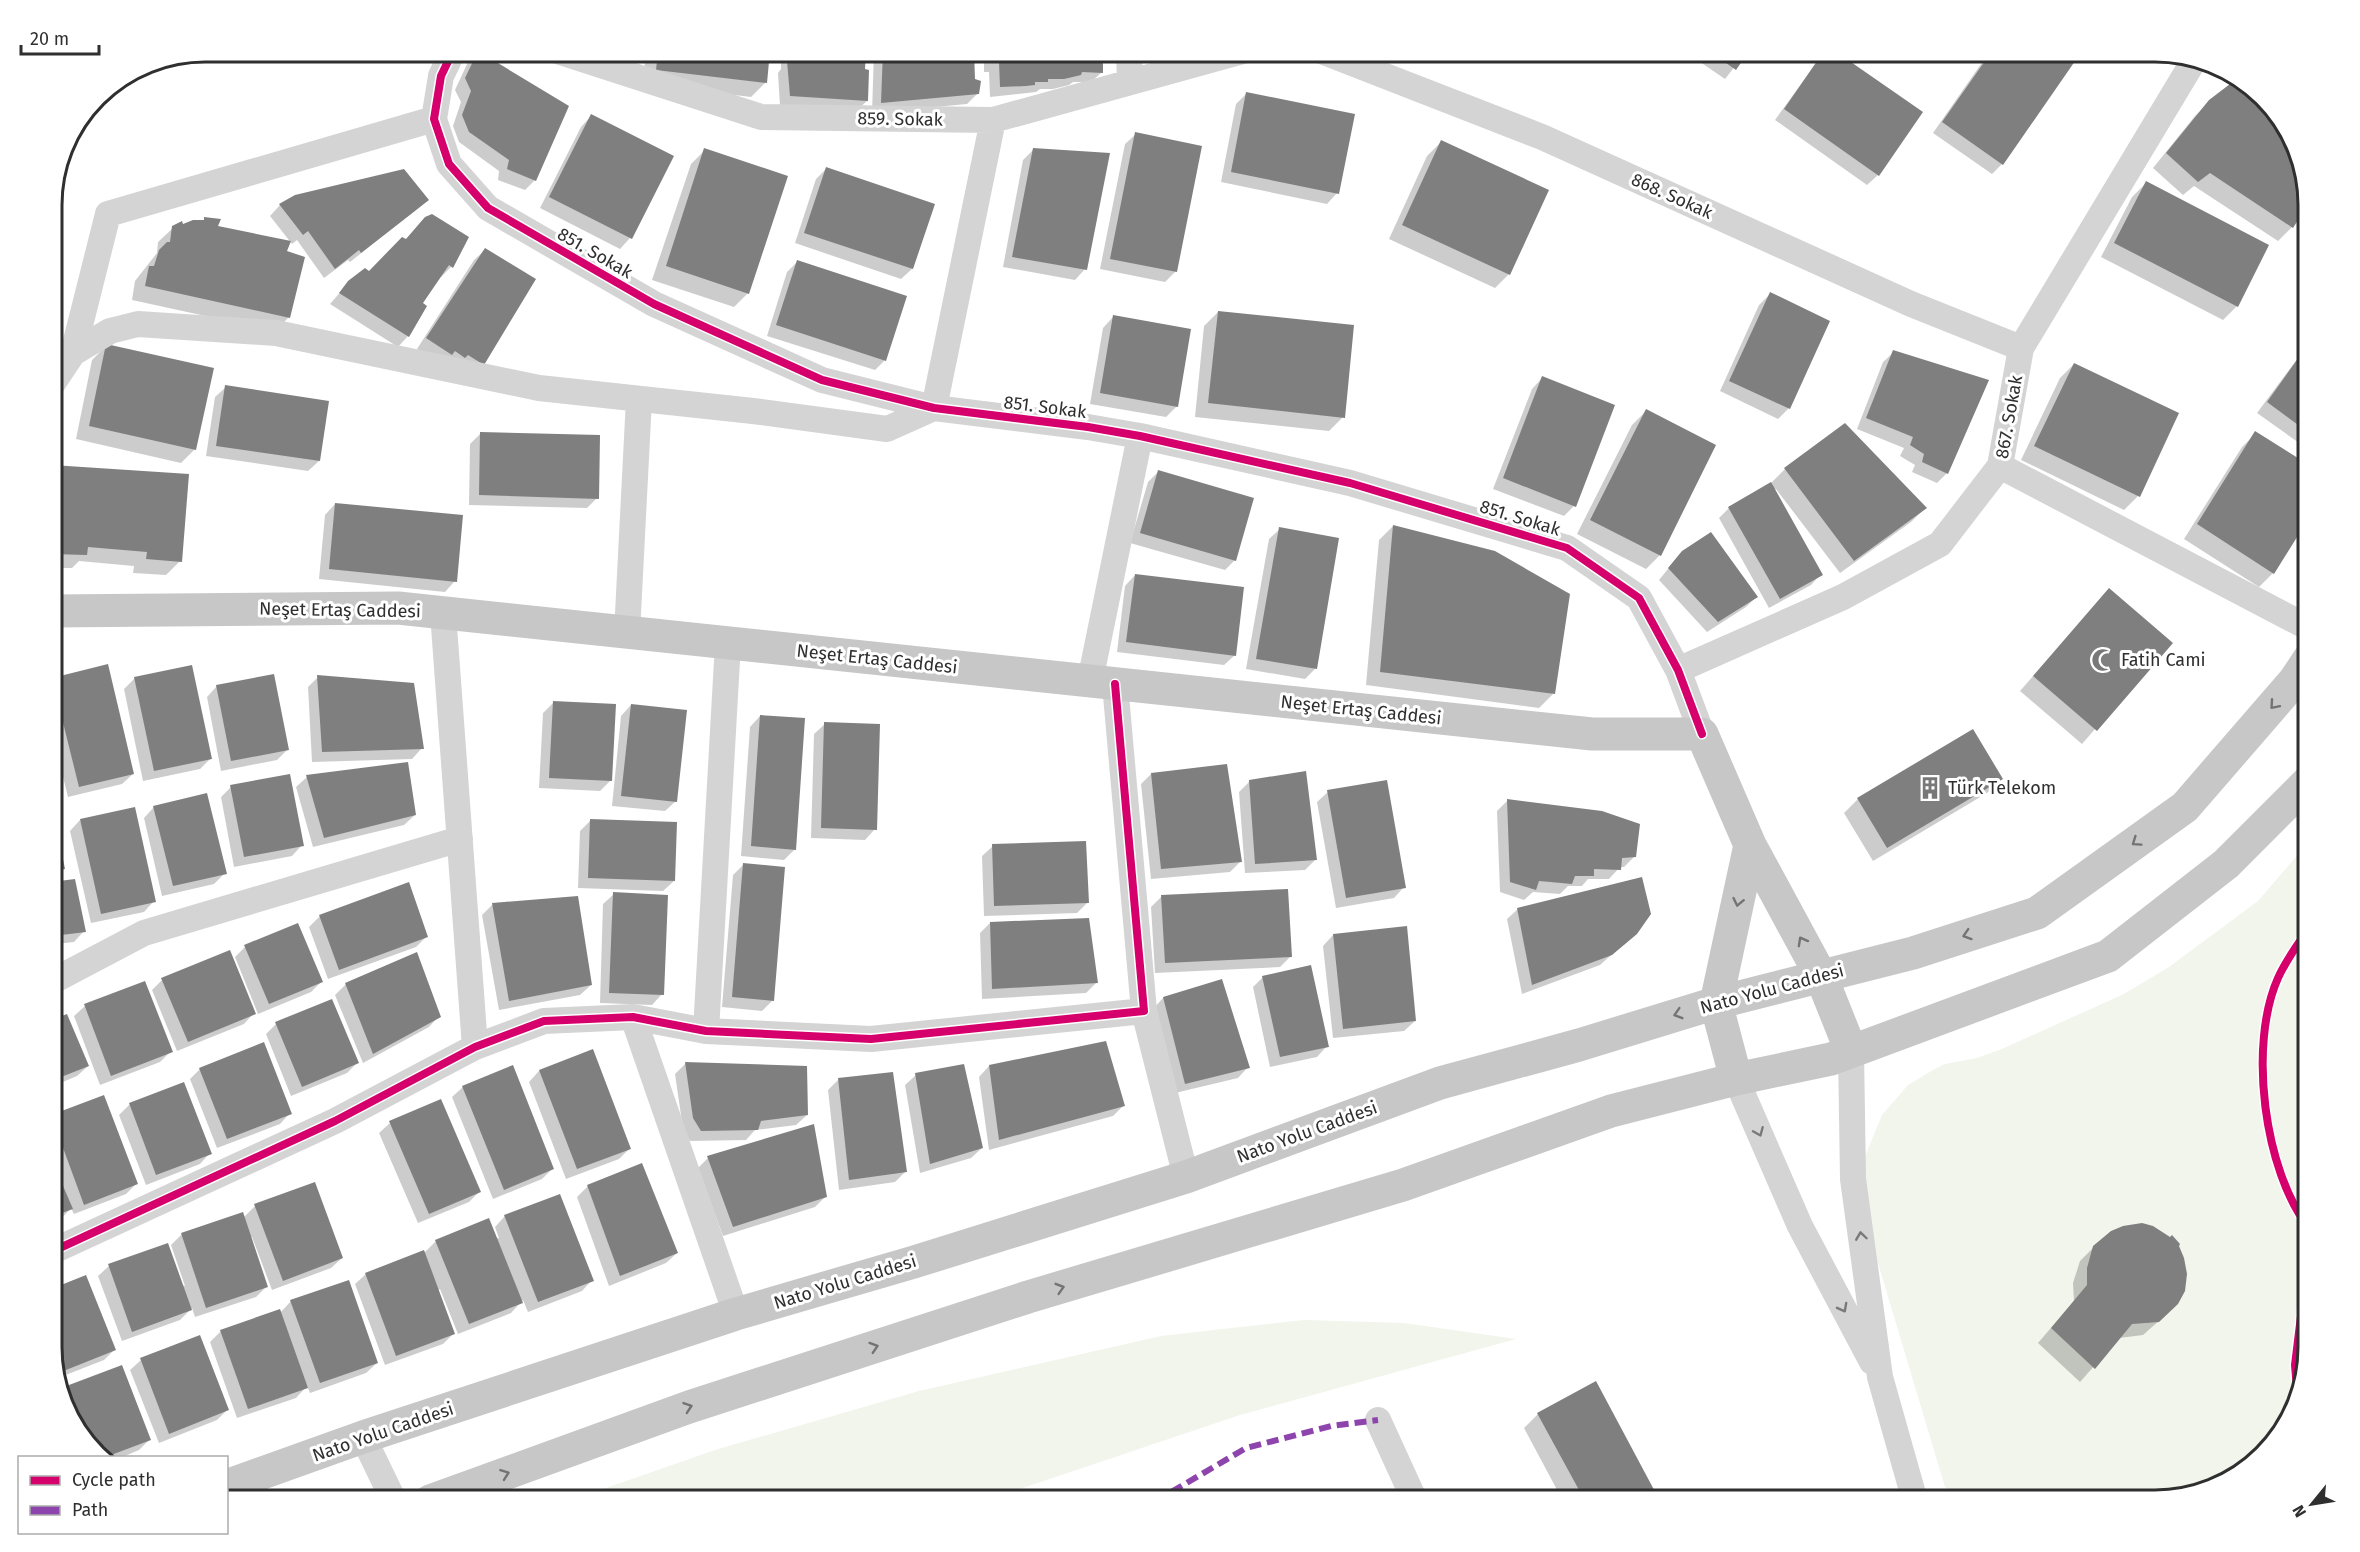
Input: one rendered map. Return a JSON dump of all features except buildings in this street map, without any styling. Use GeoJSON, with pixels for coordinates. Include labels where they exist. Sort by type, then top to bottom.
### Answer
{"type":"FeatureCollection","features":[{"type":"Feature","properties":{"kind":"main road","name":"Neşet Ertaş Caddesi"},"geometry":{"type":"LineString","coordinates":[[62,611],[398,608],[1592,734],[1702,734]]}},
{"type":"Feature","properties":{"kind":"main road","name":"Nato Yolu Caddesi"},"geometry":{"type":"LineString","coordinates":[[228,1485],[363,1437],[736,1314],[914,1262],[1186,1177],[1440,1083],[1579,1045],[1716,1003],[1913,953],[2037,913],[2185,807],[2298,676]]}},
{"type":"Feature","properties":{"kind":"main road","name":"851. Sokak"},"geometry":{"type":"LineString","coordinates":[[1702,734],[1750,845],[1821,976],[1851,1051]]}},
{"type":"Feature","properties":{"kind":"main road"},"geometry":{"type":"LineString","coordinates":[[460,1490],[689,1407],[1028,1298],[1403,1185],[1611,1111],[1736,1079],[1831,1059],[2108,956],[2226,864],[2298,792]]}},
{"type":"Feature","properties":{"kind":"main road"},"geometry":{"type":"LineString","coordinates":[[1736,1079],[1716,1003],[1750,845]]}},
{"type":"Feature","properties":{"kind":"street","name":"851. Sokak"},"geometry":{"type":"LineString","coordinates":[[448,62],[441,76],[434,119],[449,164],[488,208],[654,304],[822,380],[934,408],[1088,427],[1140,436],[1350,483],[1567,548],[1639,598],[1678,670],[1702,734]]}},
{"type":"Feature","properties":{"kind":"street","name":"859. Sokak"},"geometry":{"type":"LineString","coordinates":[[591,62],[761,117],[993,120],[1203,62]]}},
{"type":"Feature","properties":{"kind":"street"},"geometry":{"type":"LineString","coordinates":[[1129,62],[1130,82]]}},
{"type":"Feature","properties":{"kind":"street","name":"868. Sokak"},"geometry":{"type":"LineString","coordinates":[[1349,62],[1542,137],[1911,304],[2021,348]]}},
{"type":"Feature","properties":{"kind":"street","name":"867. Sokak"},"geometry":{"type":"LineString","coordinates":[[1678,670],[1843,597],[1940,544],[2000,466],[2021,348],[2191,66]]}},
{"type":"Feature","properties":{"kind":"street"},"geometry":{"type":"LineString","coordinates":[[62,370],[73,353],[108,214],[434,119]]}},
{"type":"Feature","properties":{"kind":"street"},"geometry":{"type":"LineString","coordinates":[[73,353],[110,331],[138,324],[276,333],[539,388],[887,429],[934,408],[993,120]]}},
{"type":"Feature","properties":{"kind":"street"},"geometry":{"type":"LineString","coordinates":[[627,633],[639,399]]}},
{"type":"Feature","properties":{"kind":"street"},"geometry":{"type":"LineString","coordinates":[[1140,436],[1102,683],[1144,1011],[1186,1177]]}},
{"type":"Feature","properties":{"kind":"street"},"geometry":{"type":"LineString","coordinates":[[2000,466],[2298,622]]}},
{"type":"Feature","properties":{"kind":"street"},"geometry":{"type":"LineString","coordinates":[[443,613],[475,1047]]}},
{"type":"Feature","properties":{"kind":"street"},"geometry":{"type":"LineString","coordinates":[[706,1031],[728,643]]}},
{"type":"Feature","properties":{"kind":"street"},"geometry":{"type":"LineString","coordinates":[[62,976],[144,933],[460,838]]}},
{"type":"Feature","properties":{"kind":"street"},"geometry":{"type":"LineString","coordinates":[[62,1247],[335,1121],[475,1047],[544,1021],[633,1017],[706,1031],[871,1038],[1144,1011]]}},
{"type":"Feature","properties":{"kind":"street"},"geometry":{"type":"LineString","coordinates":[[633,1017],[736,1314]]}},
{"type":"Feature","properties":{"kind":"street"},"geometry":{"type":"LineString","coordinates":[[1851,1051],[1853,1179],[1880,1377],[1912,1490]]}},
{"type":"Feature","properties":{"kind":"street"},"geometry":{"type":"LineString","coordinates":[[1736,1079],[1800,1226],[1880,1377]]}},
{"type":"Feature","properties":{"kind":"street"},"geometry":{"type":"LineString","coordinates":[[1378,1420],[1410,1490]]}},
{"type":"Feature","properties":{"kind":"street"},"geometry":{"type":"LineString","coordinates":[[363,1437],[389,1490]]}},
{"type":"Feature","properties":{"kind":"shaded area"},"geometry":{"type":"Polygon","coordinates":[[[2298,855],[2298,1348],[2296,1375],[2284,1411],[2263,1442],[2250,1455],[2219,1476],[2193,1486],[2156,1490],[1948,1490],[1866,1223],[1864,1159],[1882,1115],[1908,1085],[1945,1064],[1977,1058],[2002,1049],[2124,994],[2169,967],[2258,901],[2298,855]]]}},
{"type":"Feature","properties":{"kind":"shaded area"},"geometry":{"type":"Polygon","coordinates":[[[1304,1320],[1404,1323],[1516,1339],[1240,1415],[1017,1490],[600,1490],[715,1450],[919,1391],[1161,1336],[1304,1320]]]}},
{"type":"Feature","properties":{"kind":"marked path"},"geometry":{"type":"LineString","coordinates":[[1175,1490],[1246,1448],[1331,1426],[1378,1420]]}},
{"type":"Feature","properties":{"kind":"cycle path"},"geometry":{"type":"LineString","coordinates":[[448,62],[441,76],[434,119],[449,164],[488,208],[654,304],[822,380],[934,408],[1088,427],[1140,436],[1350,483],[1567,548],[1639,598],[1678,670],[1702,734]]}},
{"type":"Feature","properties":{"kind":"cycle path"},"geometry":{"type":"LineString","coordinates":[[62,1247],[335,1121],[475,1047],[544,1021],[633,1017],[706,1031],[871,1039],[1144,1011],[1115,684]]}},
{"type":"Feature","properties":{"kind":"cycle path"},"geometry":{"type":"LineString","coordinates":[[2298,944],[2281,971],[2269,1006],[2264,1037],[2263,1072],[2265,1107],[2272,1142],[2281,1174],[2298,1210]]}},
{"type":"Feature","properties":{"kind":"cycle path"},"geometry":{"type":"LineString","coordinates":[[2296,1375],[2298,1341]]}},
{"type":"Feature","properties":{"kind":"place","name":"Fatih Cami"},"geometry":{"type":"Point","coordinates":[2103,660]}},
{"type":"Feature","properties":{"kind":"place","name":"Türk Telekom"},"geometry":{"type":"Point","coordinates":[1930,788]}}]}
